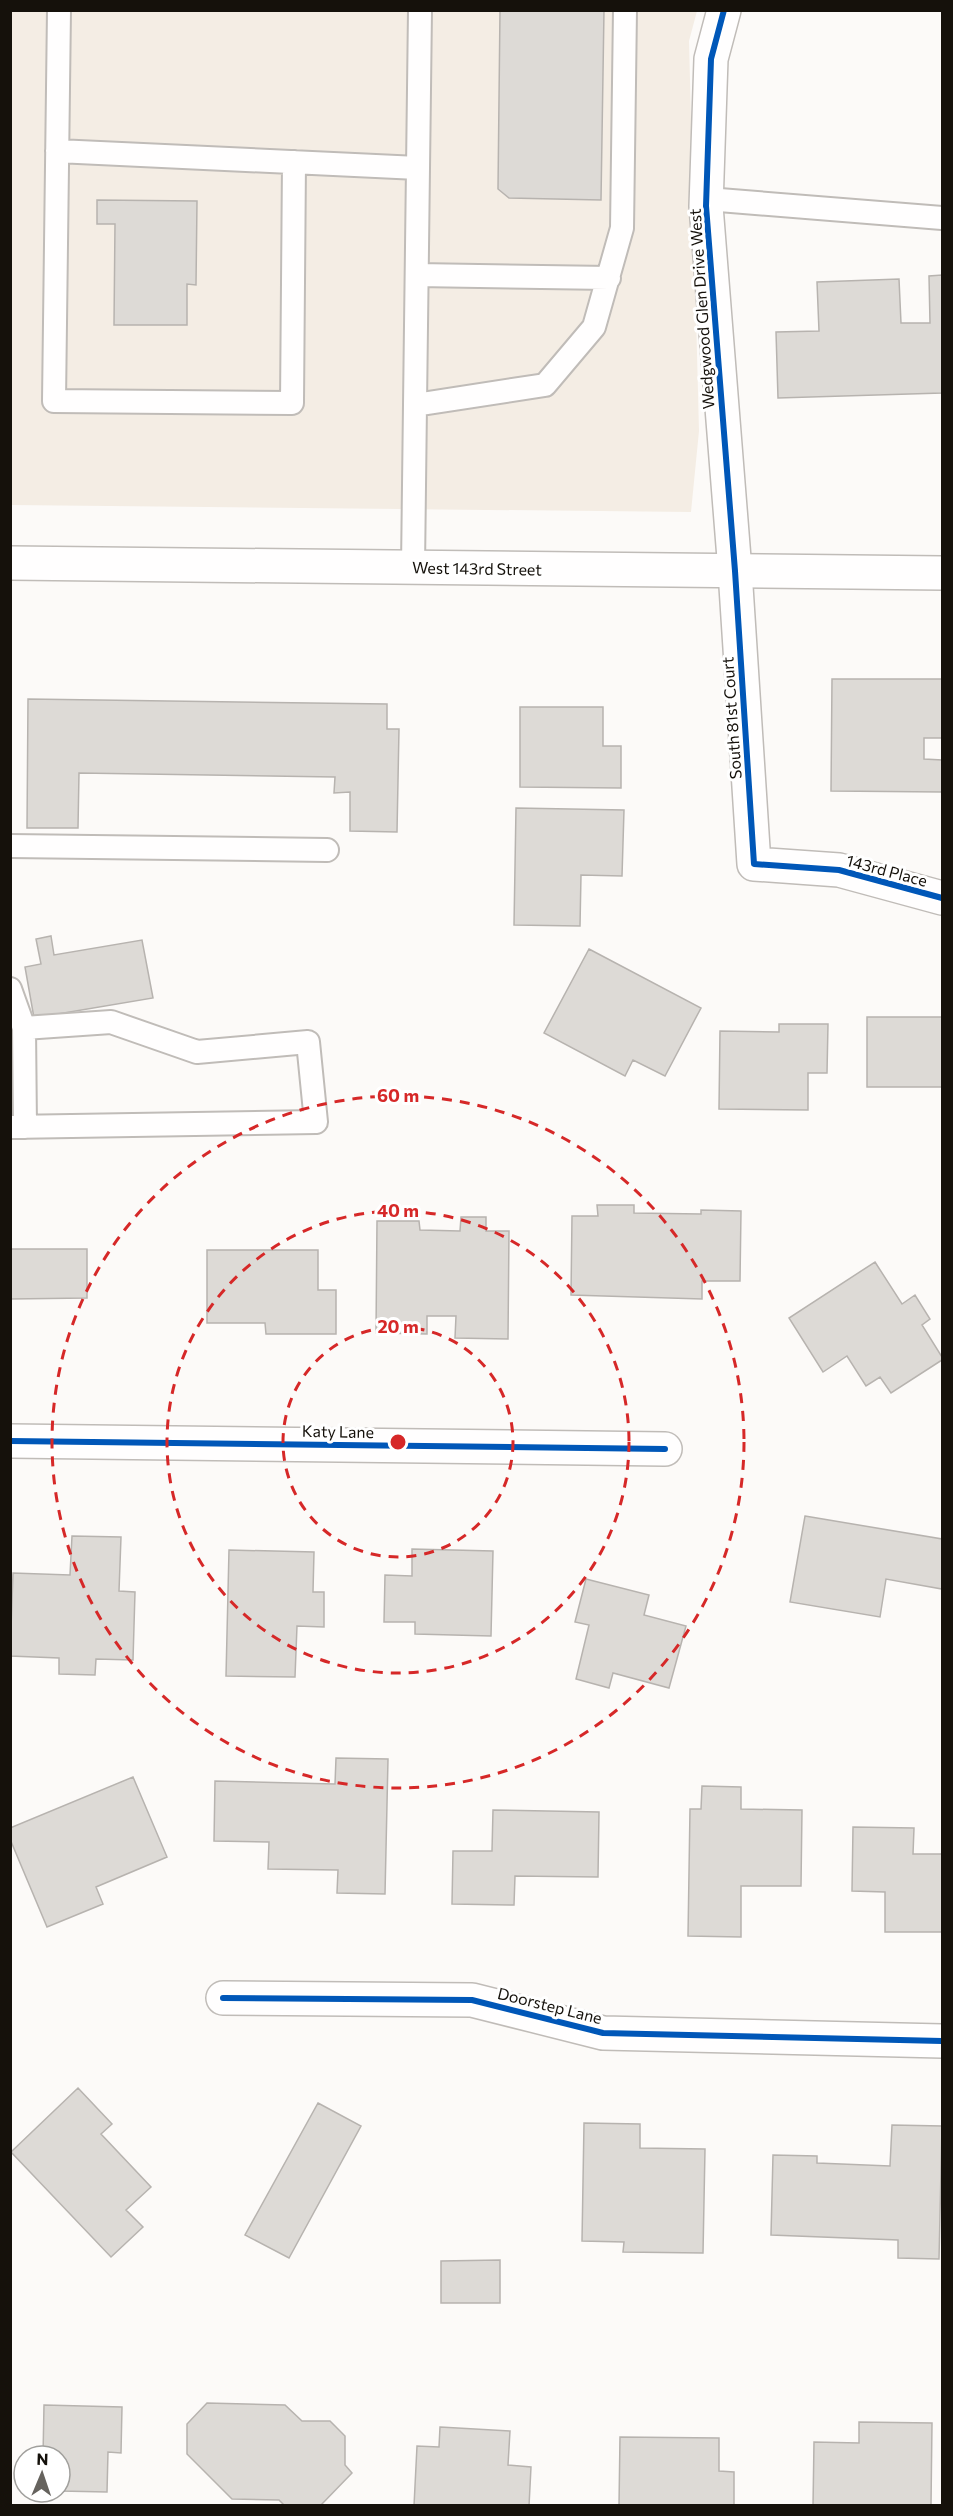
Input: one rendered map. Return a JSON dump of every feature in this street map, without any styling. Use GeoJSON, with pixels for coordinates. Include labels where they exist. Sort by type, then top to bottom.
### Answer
{"type":"FeatureCollection","features":[{"type":"Feature","properties":{"kind":"street","name":"Wedgwood Glen Drive West"},"geometry":{"type":"LineString","coordinates":[[724,10],[711,59],[706,200],[735,571]]}},
{"type":"Feature","properties":{"kind":"street","name":"West 143rd Street"},"geometry":{"type":"LineString","coordinates":[[10,563],[942,573]]}},
{"type":"Feature","properties":{"kind":"street","name":"South 81st Court"},"geometry":{"type":"LineString","coordinates":[[735,571],[753,864]]}},
{"type":"Feature","properties":{"kind":"street","name":"143rd Place"},"geometry":{"type":"LineString","coordinates":[[753,864],[839,870],[942,898]]}},
{"type":"Feature","properties":{"kind":"street","name":"Katy Lane"},"geometry":{"type":"LineString","coordinates":[[10,1441],[665,1449]]}},
{"type":"Feature","properties":{"kind":"street","name":"Doorstep Lane"},"geometry":{"type":"LineString","coordinates":[[223,1998],[472,2000],[603,2033],[942,2041]]}},
{"type":"Feature","properties":{"kind":"lane"},"geometry":{"type":"LineString","coordinates":[[59,10],[54,401],[292,403],[294,162]]}},
{"type":"Feature","properties":{"kind":"lane"},"geometry":{"type":"LineString","coordinates":[[413,567],[420,10]]}},
{"type":"Feature","properties":{"kind":"lane"},"geometry":{"type":"LineString","coordinates":[[415,405],[545,385],[594,327],[622,228],[625,10]]}},
{"type":"Feature","properties":{"kind":"lane"},"geometry":{"type":"LineString","coordinates":[[57,151],[418,168]]}},
{"type":"Feature","properties":{"kind":"lane"},"geometry":{"type":"LineString","coordinates":[[706,200],[942,218]]}},
{"type":"Feature","properties":{"kind":"lane"},"geometry":{"type":"LineString","coordinates":[[417,274],[609,278]]}},
{"type":"Feature","properties":{"kind":"lane"},"geometry":{"type":"LineString","coordinates":[[10,846],[327,850]]}},
{"type":"Feature","properties":{"kind":"lane"},"geometry":{"type":"LineString","coordinates":[[10,988],[24,1028],[18,1127],[316,1122],[308,1042],[196,1052],[111,1022],[24,1028]]}},
{"type":"Feature","properties":{"kind":"shaded area"},"geometry":{"type":"Polygon","coordinates":[[[11,11],[697,11],[689,41],[699,431],[691,512],[11,505],[11,11]]]}},
{"type":"Feature","properties":{"kind":"building"},"geometry":{"type":"Polygon","coordinates":[[[500,10],[604,10],[601,200],[509,198],[498,189],[500,10]]]}},
{"type":"Feature","properties":{"kind":"building"},"geometry":{"type":"Polygon","coordinates":[[[97,200],[197,201],[196,285],[187,284],[187,325],[114,325],[115,224],[97,224],[97,200]]]}},
{"type":"Feature","properties":{"kind":"building"},"geometry":{"type":"Polygon","coordinates":[[[942,275],[942,393],[778,398],[776,332],[819,331],[817,282],[899,279],[901,323],[930,323],[929,276],[942,275]]]}},
{"type":"Feature","properties":{"kind":"building"},"geometry":{"type":"Polygon","coordinates":[[[832,679],[942,679],[942,738],[924,738],[924,759],[942,760],[942,792],[831,791],[832,679]]]}},
{"type":"Feature","properties":{"kind":"building"},"geometry":{"type":"Polygon","coordinates":[[[28,699],[387,704],[387,729],[399,729],[397,832],[350,831],[350,792],[334,793],[335,777],[79,773],[78,828],[27,828],[28,699]]]}},
{"type":"Feature","properties":{"kind":"building"},"geometry":{"type":"Polygon","coordinates":[[[520,707],[603,707],[603,746],[621,746],[621,788],[520,787],[520,707]]]}},
{"type":"Feature","properties":{"kind":"building"},"geometry":{"type":"Polygon","coordinates":[[[516,808],[624,810],[622,876],[581,875],[580,926],[514,925],[516,808]]]}},
{"type":"Feature","properties":{"kind":"building"},"geometry":{"type":"Polygon","coordinates":[[[51,936],[54,955],[142,940],[153,998],[34,1018],[25,967],[41,964],[36,939],[51,936]]]}},
{"type":"Feature","properties":{"kind":"building"},"geometry":{"type":"Polygon","coordinates":[[[589,949],[701,1008],[665,1076],[633,1060],[625,1076],[544,1033],[589,949]]]}},
{"type":"Feature","properties":{"kind":"building"},"geometry":{"type":"Polygon","coordinates":[[[867,1017],[942,1017],[942,1087],[867,1087],[867,1017]]]}},
{"type":"Feature","properties":{"kind":"building"},"geometry":{"type":"Polygon","coordinates":[[[779,1024],[828,1024],[827,1073],[808,1073],[808,1110],[719,1109],[720,1031],[779,1032],[779,1024]]]}},
{"type":"Feature","properties":{"kind":"building"},"geometry":{"type":"Polygon","coordinates":[[[597,1205],[634,1205],[634,1213],[701,1214],[701,1210],[741,1211],[740,1281],[702,1281],[702,1299],[571,1295],[572,1216],[598,1216],[597,1205]]]}},
{"type":"Feature","properties":{"kind":"building"},"geometry":{"type":"Polygon","coordinates":[[[461,1217],[486,1217],[486,1231],[509,1231],[508,1339],[455,1338],[456,1316],[427,1316],[427,1334],[376,1333],[377,1221],[419,1221],[420,1230],[460,1231],[461,1217]]]}},
{"type":"Feature","properties":{"kind":"building"},"geometry":{"type":"Polygon","coordinates":[[[10,1249],[87,1249],[87,1298],[10,1299],[10,1249]]]}},
{"type":"Feature","properties":{"kind":"building"},"geometry":{"type":"Polygon","coordinates":[[[207,1250],[318,1250],[318,1290],[336,1290],[336,1334],[266,1334],[265,1323],[207,1323],[207,1250]]]}},
{"type":"Feature","properties":{"kind":"building"},"geometry":{"type":"Polygon","coordinates":[[[875,1262],[902,1304],[915,1295],[930,1319],[922,1325],[942,1357],[942,1360],[891,1393],[880,1377],[866,1386],[847,1356],[823,1372],[789,1318],[875,1262]]]}},
{"type":"Feature","properties":{"kind":"building"},"geometry":{"type":"Polygon","coordinates":[[[805,1516],[942,1539],[942,1589],[886,1579],[880,1617],[790,1602],[805,1516]]]}},
{"type":"Feature","properties":{"kind":"building"},"geometry":{"type":"Polygon","coordinates":[[[72,1536],[121,1537],[119,1591],[135,1592],[133,1660],[96,1659],[95,1675],[59,1674],[59,1658],[10,1656],[13,1573],[70,1575],[72,1536]]]}},
{"type":"Feature","properties":{"kind":"building"},"geometry":{"type":"Polygon","coordinates":[[[412,1549],[493,1551],[491,1636],[415,1634],[415,1622],[384,1622],[385,1575],[412,1576],[412,1549]]]}},
{"type":"Feature","properties":{"kind":"building"},"geometry":{"type":"Polygon","coordinates":[[[229,1550],[314,1552],[313,1592],[324,1592],[324,1627],[297,1626],[295,1677],[226,1676],[229,1550]]]}},
{"type":"Feature","properties":{"kind":"building"},"geometry":{"type":"Polygon","coordinates":[[[586,1579],[649,1595],[644,1615],[686,1626],[669,1688],[613,1673],[609,1688],[576,1679],[589,1625],[575,1622],[586,1579]]]}},
{"type":"Feature","properties":{"kind":"building"},"geometry":{"type":"Polygon","coordinates":[[[336,1758],[388,1759],[385,1894],[337,1893],[338,1870],[268,1869],[269,1842],[214,1841],[215,1781],[335,1784],[336,1758]]]}},
{"type":"Feature","properties":{"kind":"building"},"geometry":{"type":"Polygon","coordinates":[[[133,1777],[167,1857],[96,1887],[103,1904],[47,1927],[10,1839],[10,1828],[133,1777]]]}},
{"type":"Feature","properties":{"kind":"building"},"geometry":{"type":"Polygon","coordinates":[[[702,1786],[741,1787],[741,1809],[802,1810],[801,1886],[741,1886],[741,1937],[688,1936],[690,1809],[701,1809],[702,1786]]]}},
{"type":"Feature","properties":{"kind":"building"},"geometry":{"type":"Polygon","coordinates":[[[493,1810],[599,1812],[598,1877],[515,1876],[514,1905],[452,1904],[453,1851],[492,1851],[493,1810]]]}},
{"type":"Feature","properties":{"kind":"building"},"geometry":{"type":"Polygon","coordinates":[[[853,1827],[914,1828],[913,1854],[942,1854],[942,1932],[885,1932],[885,1892],[852,1891],[853,1827]]]}},
{"type":"Feature","properties":{"kind":"building"},"geometry":{"type":"Polygon","coordinates":[[[78,2088],[112,2124],[101,2134],[151,2187],[126,2210],[143,2227],[111,2257],[11,2152],[78,2088]]]}},
{"type":"Feature","properties":{"kind":"building"},"geometry":{"type":"Polygon","coordinates":[[[318,2103],[361,2126],[289,2258],[245,2235],[318,2103]]]}},
{"type":"Feature","properties":{"kind":"building"},"geometry":{"type":"Polygon","coordinates":[[[584,2123],[640,2124],[640,2148],[705,2149],[703,2253],[623,2252],[624,2242],[582,2241],[584,2123]]]}},
{"type":"Feature","properties":{"kind":"building"},"geometry":{"type":"Polygon","coordinates":[[[892,2125],[942,2126],[939,2259],[898,2258],[898,2240],[771,2235],[773,2155],[817,2156],[817,2163],[890,2166],[892,2125]]]}},
{"type":"Feature","properties":{"kind":"building"},"geometry":{"type":"Polygon","coordinates":[[[500,2260],[500,2303],[441,2303],[441,2261],[500,2260]]]}},
{"type":"Feature","properties":{"kind":"building"},"geometry":{"type":"Polygon","coordinates":[[[207,2403],[285,2405],[302,2421],[330,2421],[345,2436],[345,2465],[352,2473],[320,2506],[285,2506],[279,2500],[232,2499],[187,2454],[187,2424],[207,2403]]]}},
{"type":"Feature","properties":{"kind":"building"},"geometry":{"type":"Polygon","coordinates":[[[44,2405],[122,2407],[121,2453],[108,2452],[107,2492],[72,2491],[72,2444],[43,2444],[44,2405]]]}},
{"type":"Feature","properties":{"kind":"building"},"geometry":{"type":"Polygon","coordinates":[[[859,2422],[932,2423],[931,2506],[813,2506],[814,2442],[859,2443],[859,2422]]]}},
{"type":"Feature","properties":{"kind":"building"},"geometry":{"type":"Polygon","coordinates":[[[440,2427],[510,2431],[508,2465],[531,2467],[529,2506],[414,2506],[417,2446],[439,2447],[440,2427]]]}},
{"type":"Feature","properties":{"kind":"building"},"geometry":{"type":"Polygon","coordinates":[[[620,2437],[719,2438],[719,2471],[734,2472],[734,2506],[619,2506],[620,2437]]]}},
{"type":"Feature","properties":{"kind":"cycle path"},"geometry":{"type":"LineString","coordinates":[[724,10],[711,59],[706,206],[735,571],[754,864],[839,870],[942,898]]}},
{"type":"Feature","properties":{"kind":"cycle path"},"geometry":{"type":"LineString","coordinates":[[10,1441],[665,1449]]}},
{"type":"Feature","properties":{"kind":"cycle path"},"geometry":{"type":"LineString","coordinates":[[223,1998],[472,2000],[603,2033],[942,2041]]}}]}
